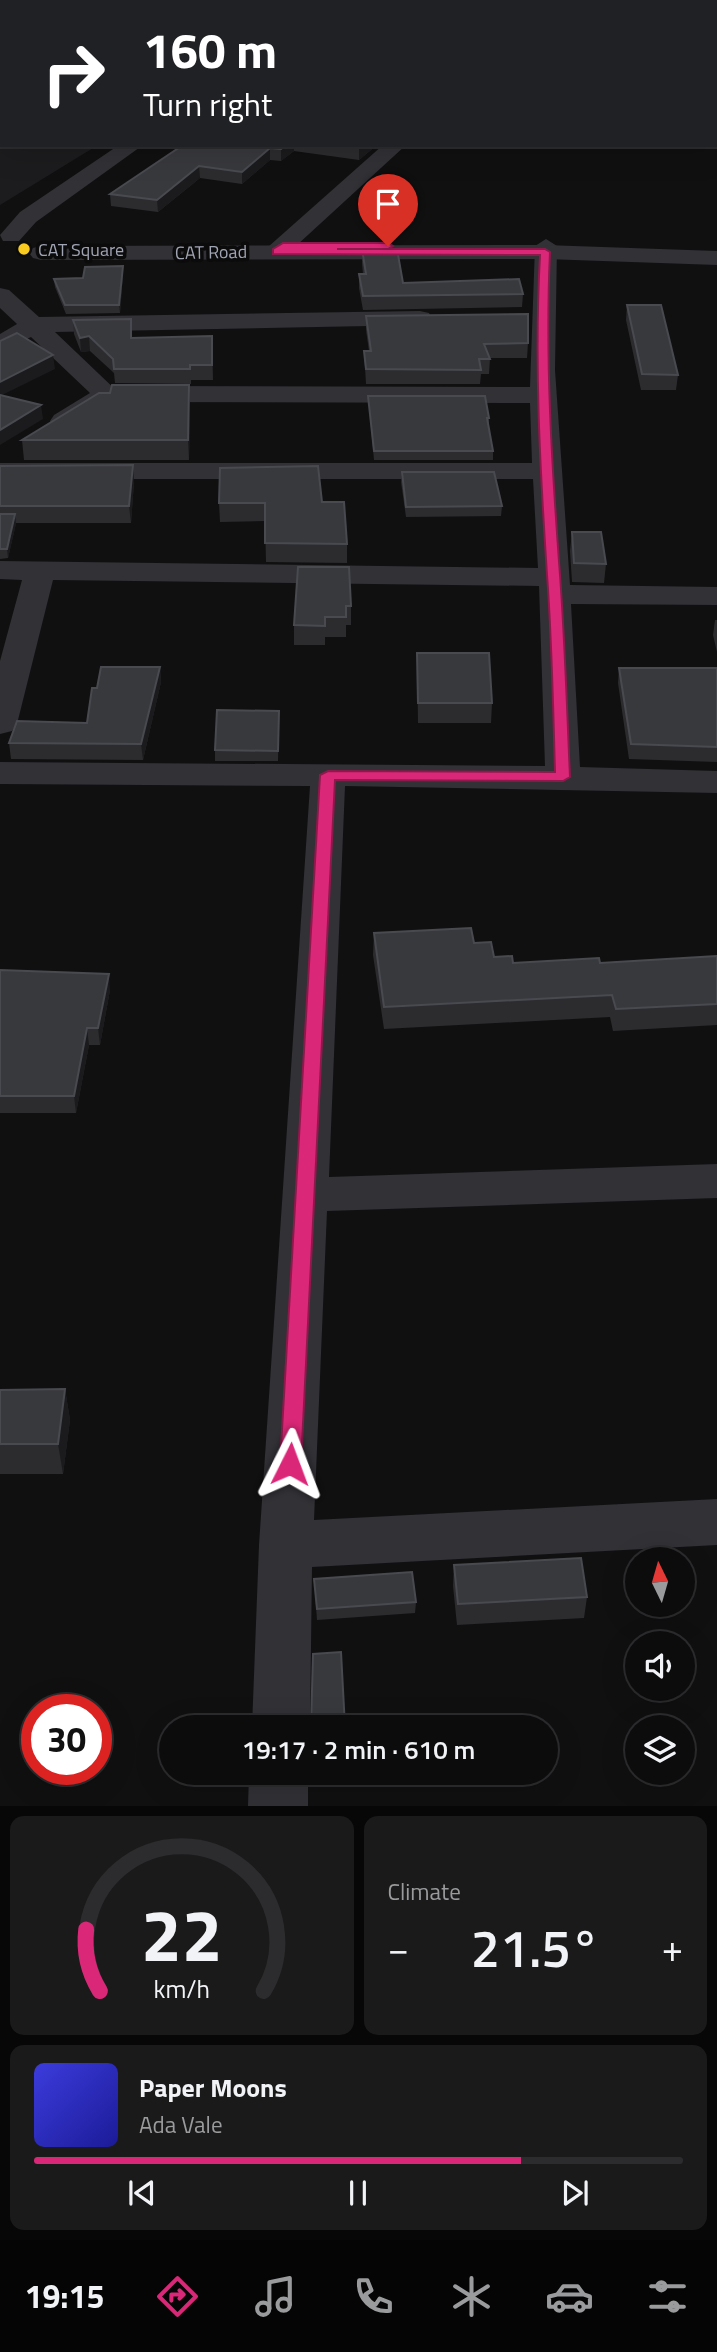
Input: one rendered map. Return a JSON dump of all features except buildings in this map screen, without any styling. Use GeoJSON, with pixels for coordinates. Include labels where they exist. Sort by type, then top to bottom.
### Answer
{"type":"FeatureCollection","features":[{"type":"Feature","properties":{"kind":"street"},"geometry":{"type":"LineString","coordinates":[[280,249],[394,147]]}},
{"type":"Feature","properties":{"kind":"street"},"geometry":{"type":"LineString","coordinates":[[4,243],[28,217],[90,185],[142,149]]}},
{"type":"Feature","properties":{"kind":"street"},"geometry":{"type":"LineString","coordinates":[[44,244],[58,217],[90,185]]}},
{"type":"Feature","properties":{"kind":"street","name":"CAT Road"},"geometry":{"type":"LineString","coordinates":[[4,243],[23,257],[44,244],[280,249],[717,252]]}},
{"type":"Feature","properties":{"kind":"street"},"geometry":{"type":"LineString","coordinates":[[545,249],[528,317],[543,395],[563,777]]}},
{"type":"Feature","properties":{"kind":"street","name":"CAT Road"},"geometry":{"type":"LineString","coordinates":[[545,249],[717,258]]}},
{"type":"Feature","properties":{"kind":"street"},"geometry":{"type":"LineString","coordinates":[[717,252],[717,258]]}},
{"type":"Feature","properties":{"kind":"street"},"geometry":{"type":"LineString","coordinates":[[0,295],[107,394]]}},
{"type":"Feature","properties":{"kind":"street"},"geometry":{"type":"LineString","coordinates":[[0,345],[35,325],[445,318]]}},
{"type":"Feature","properties":{"kind":"street"},"geometry":{"type":"LineString","coordinates":[[48,430],[107,394],[543,395]]}},
{"type":"Feature","properties":{"kind":"street"},"geometry":{"type":"LineString","coordinates":[[0,460],[24,445]]}},
{"type":"Feature","properties":{"kind":"street"},"geometry":{"type":"LineString","coordinates":[[0,471],[545,471]]}},
{"type":"Feature","properties":{"kind":"street"},"geometry":{"type":"LineString","coordinates":[[0,570],[554,585],[717,596]]}},
{"type":"Feature","properties":{"kind":"street"},"geometry":{"type":"LineString","coordinates":[[0,724],[40,571]]}},
{"type":"Feature","properties":{"kind":"street"},"geometry":{"type":"LineString","coordinates":[[0,773],[563,777],[717,782]]}},
{"type":"Feature","properties":{"kind":"street"},"geometry":{"type":"LineString","coordinates":[[281,1715],[286,1545],[328,775]]}},
{"type":"Feature","properties":{"kind":"street"},"geometry":{"type":"LineString","coordinates":[[304,1195],[717,1181]]}},
{"type":"Feature","properties":{"kind":"street"},"geometry":{"type":"LineString","coordinates":[[286,1545],[717,1522]]}},
{"type":"Feature","properties":{"kind":"street"},"geometry":{"type":"LineString","coordinates":[[278,1806],[279,1785]]}},
{"type":"Feature","properties":{"kind":"shaded area"},"geometry":{"type":"Polygon","coordinates":[[[0,147],[95,147],[0,205],[0,147]]]}},
{"type":"Feature","properties":{"kind":"place","name":"CAT Square"},"geometry":{"type":"Point","coordinates":[24,249]}},
{"type":"Feature","properties":{"kind":"route"},"geometry":{"type":"LineString","coordinates":[[290,1464],[328,775],[563,777],[554,577],[545,471],[542,317],[545,252],[276,251],[283,246],[388,246]]}}]}
